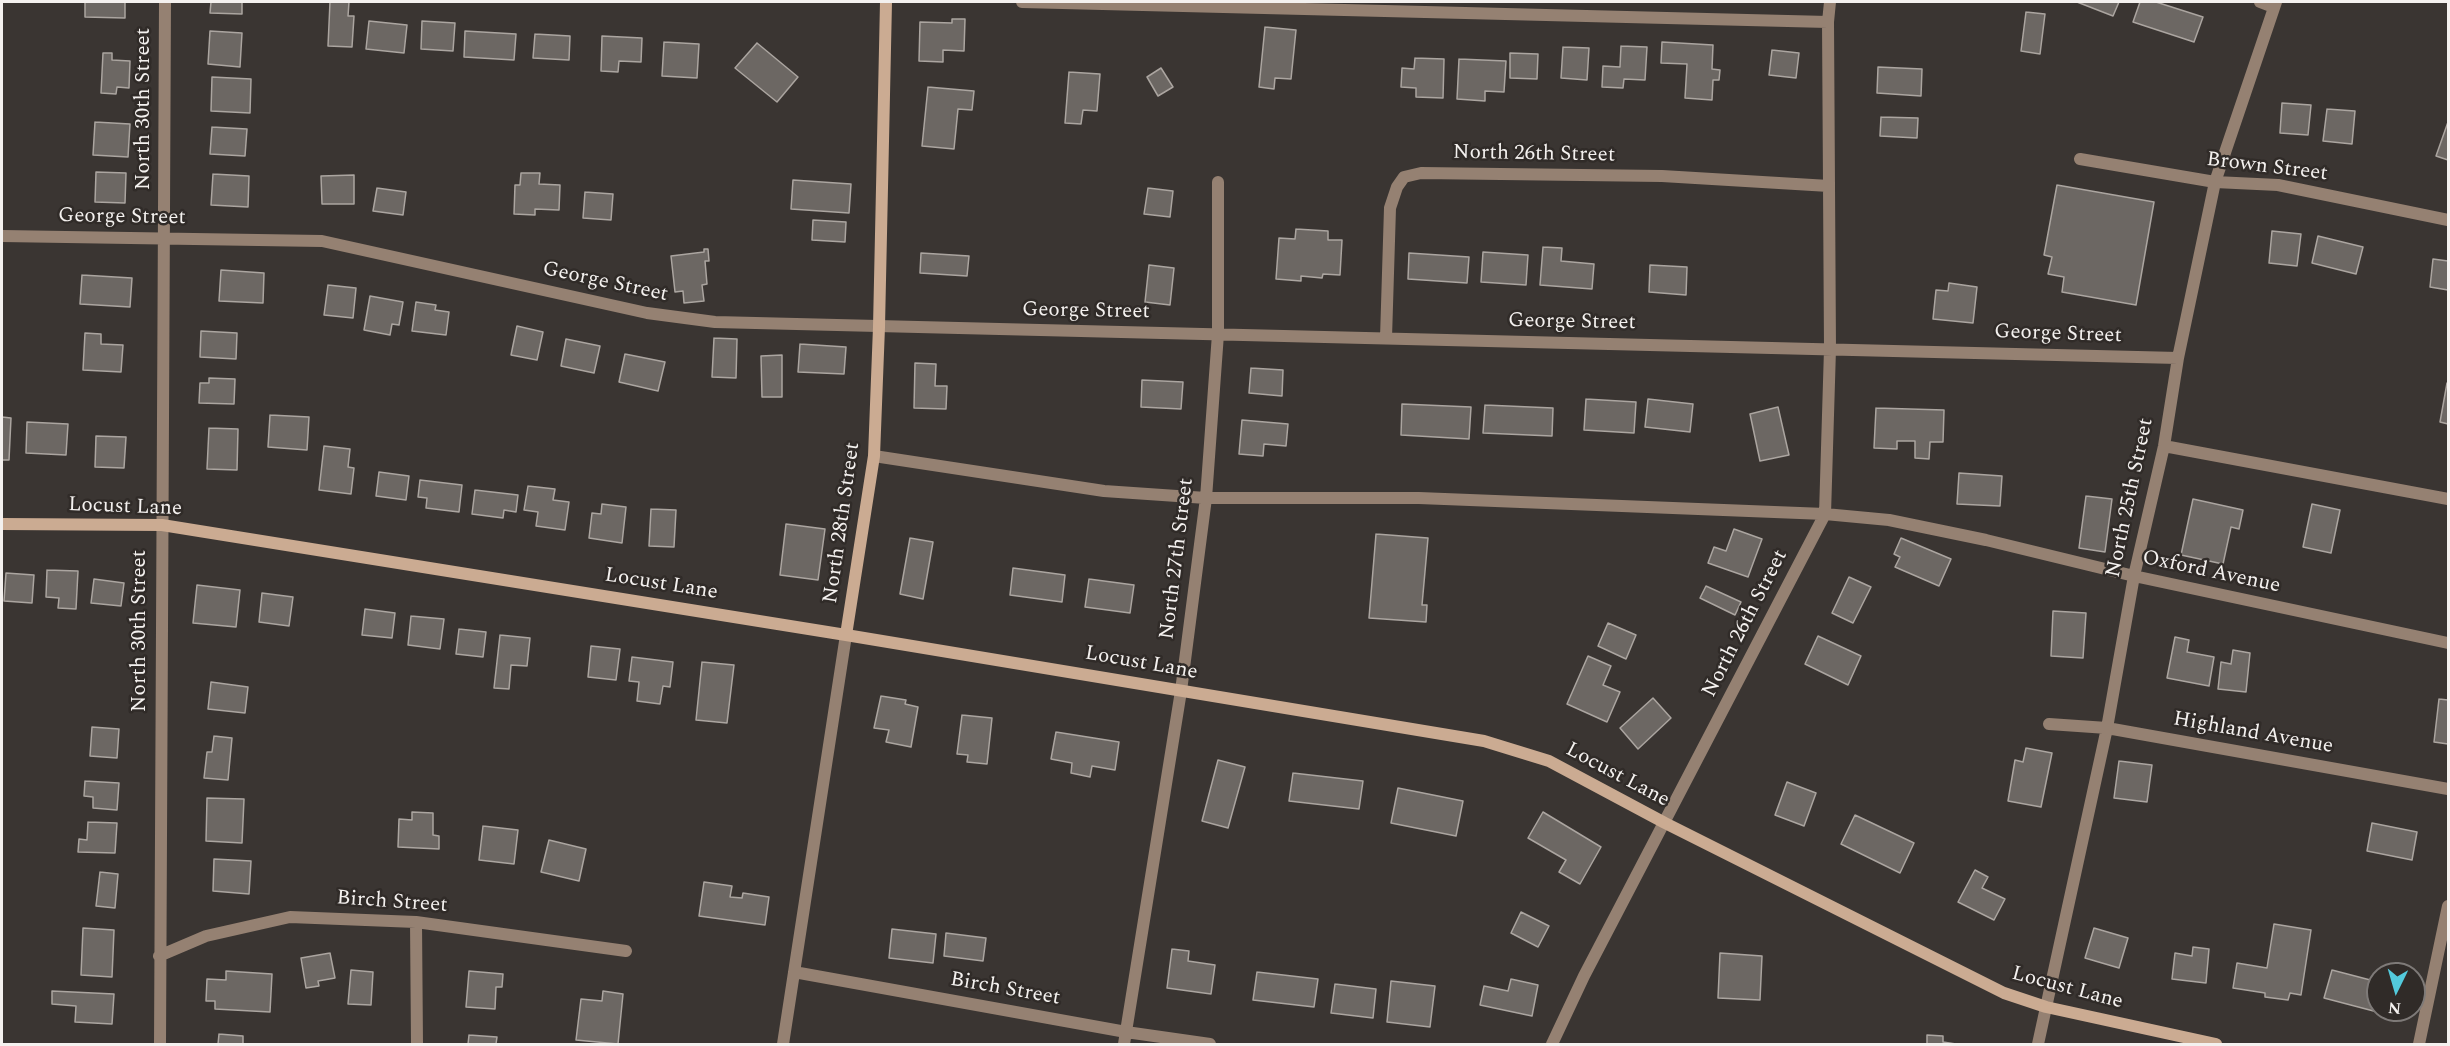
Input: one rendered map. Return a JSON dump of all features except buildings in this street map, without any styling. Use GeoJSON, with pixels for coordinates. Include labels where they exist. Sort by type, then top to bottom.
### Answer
{"type":"FeatureCollection","features":[{"type":"Feature","properties":{"kind":"street","name":"North 30th Street"},"geometry":{"type":"LineString","coordinates":[[160,1044],[165,2]]}},
{"type":"Feature","properties":{"kind":"street","name":"North 28th Street"},"geometry":{"type":"LineString","coordinates":[[783,1044],[874,456],[886,2]]}},
{"type":"Feature","properties":{"kind":"street"},"geometry":{"type":"LineString","coordinates":[[1022,2],[1828,22]]}},
{"type":"Feature","properties":{"kind":"street","name":"North 26th Street"},"geometry":{"type":"LineString","coordinates":[[1552,1044],[1584,976],[1825,514],[1830,349],[1828,22],[1830,2]]}},
{"type":"Feature","properties":{"kind":"street"},"geometry":{"type":"LineString","coordinates":[[2260,2],[2274,4]]}},
{"type":"Feature","properties":{"kind":"street","name":"North 25th Street"},"geometry":{"type":"LineString","coordinates":[[2038,1044],[2107,728],[2134,576],[2164,446],[2178,358],[2215,182],[2274,4]]}},
{"type":"Feature","properties":{"kind":"street","name":"Brown Street"},"geometry":{"type":"LineString","coordinates":[[2080,159],[2215,182],[2278,185],[2448,220]]}},
{"type":"Feature","properties":{"kind":"street","name":"North 26th Street"},"geometry":{"type":"LineString","coordinates":[[1386,338],[1390,208],[1397,187],[1404,177],[1421,173],[1662,176],[1829,186]]}},
{"type":"Feature","properties":{"kind":"street","name":"North 27th Street"},"geometry":{"type":"LineString","coordinates":[[1125,1038],[1181,691],[1206,498],[1218,334],[1218,182]]}},
{"type":"Feature","properties":{"kind":"street","name":"George Street"},"geometry":{"type":"LineString","coordinates":[[2,236],[322,241],[647,313],[715,322],[2178,358]]}},
{"type":"Feature","properties":{"kind":"street"},"geometry":{"type":"LineString","coordinates":[[2164,446],[2448,499]]}},
{"type":"Feature","properties":{"kind":"street"},"geometry":{"type":"LineString","coordinates":[[874,456],[1104,490],[1206,498],[1419,498],[1825,514]]}},
{"type":"Feature","properties":{"kind":"street","name":"Oxford Avenue"},"geometry":{"type":"LineString","coordinates":[[1825,514],[1889,520],[1986,540],[2134,576],[2448,643]]}},
{"type":"Feature","properties":{"kind":"street","name":"Locust Lane"},"geometry":{"type":"LineString","coordinates":[[2,524],[162,525],[1484,741],[1549,761],[1665,823],[2004,993],[2046,1007],[2216,1044]]}},
{"type":"Feature","properties":{"kind":"street","name":"Highland Avenue"},"geometry":{"type":"LineString","coordinates":[[2049,724],[2107,728],[2448,789]]}},
{"type":"Feature","properties":{"kind":"street"},"geometry":{"type":"LineString","coordinates":[[2419,1044],[2448,906]]}},
{"type":"Feature","properties":{"kind":"street","name":"Birch Street"},"geometry":{"type":"LineString","coordinates":[[159,956],[206,936],[290,917],[416,922],[626,951]]}},
{"type":"Feature","properties":{"kind":"street"},"geometry":{"type":"LineString","coordinates":[[416,922],[417,1044]]}},
{"type":"Feature","properties":{"kind":"street","name":"Birch Street"},"geometry":{"type":"LineString","coordinates":[[795,972],[1125,1038],[1210,1044]]}}]}
